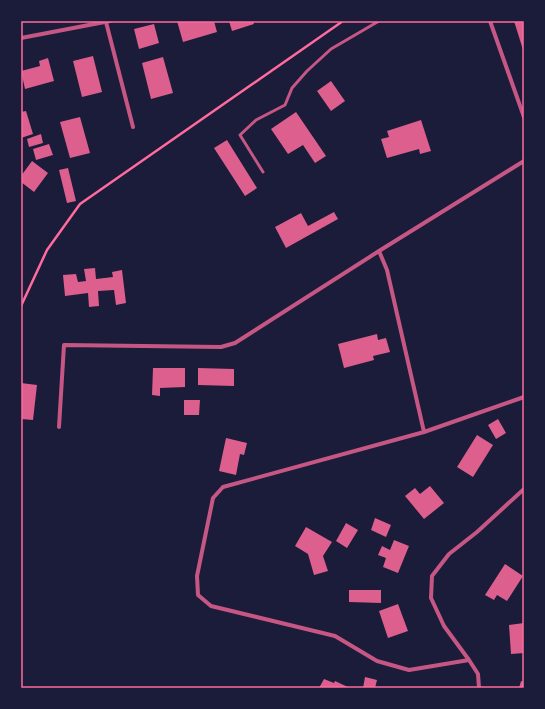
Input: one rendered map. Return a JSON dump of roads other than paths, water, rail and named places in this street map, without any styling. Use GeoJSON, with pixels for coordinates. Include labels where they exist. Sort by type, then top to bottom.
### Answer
{"type":"FeatureCollection","features":[{"type":"Feature","properties":{"kind":"street"},"geometry":{"type":"LineString","coordinates":[[490,21],[524,117]]}},
{"type":"Feature","properties":{"kind":"street"},"geometry":{"type":"LineString","coordinates":[[21,38],[108,22],[133,127]]}},
{"type":"Feature","properties":{"kind":"street"},"geometry":{"type":"LineString","coordinates":[[59,427],[64,345],[221,347],[235,343],[524,161]]}},
{"type":"Feature","properties":{"kind":"street"},"geometry":{"type":"LineString","coordinates":[[379,251],[387,270],[424,432]]}},
{"type":"Feature","properties":{"kind":"street"},"geometry":{"type":"LineString","coordinates":[[469,660],[409,670],[378,661],[335,636],[211,606],[198,595],[197,576],[213,498],[223,487],[424,432],[524,397]]}},
{"type":"Feature","properties":{"kind":"street"},"geometry":{"type":"LineString","coordinates":[[479,688],[478,674],[444,626],[431,598],[432,576],[449,554],[477,532],[524,489]]}},
{"type":"Feature","properties":{"kind":"lane"},"geometry":{"type":"LineString","coordinates":[[263,172],[240,135],[256,120],[285,105],[292,88],[307,71],[331,49],[380,21]]}}]}
